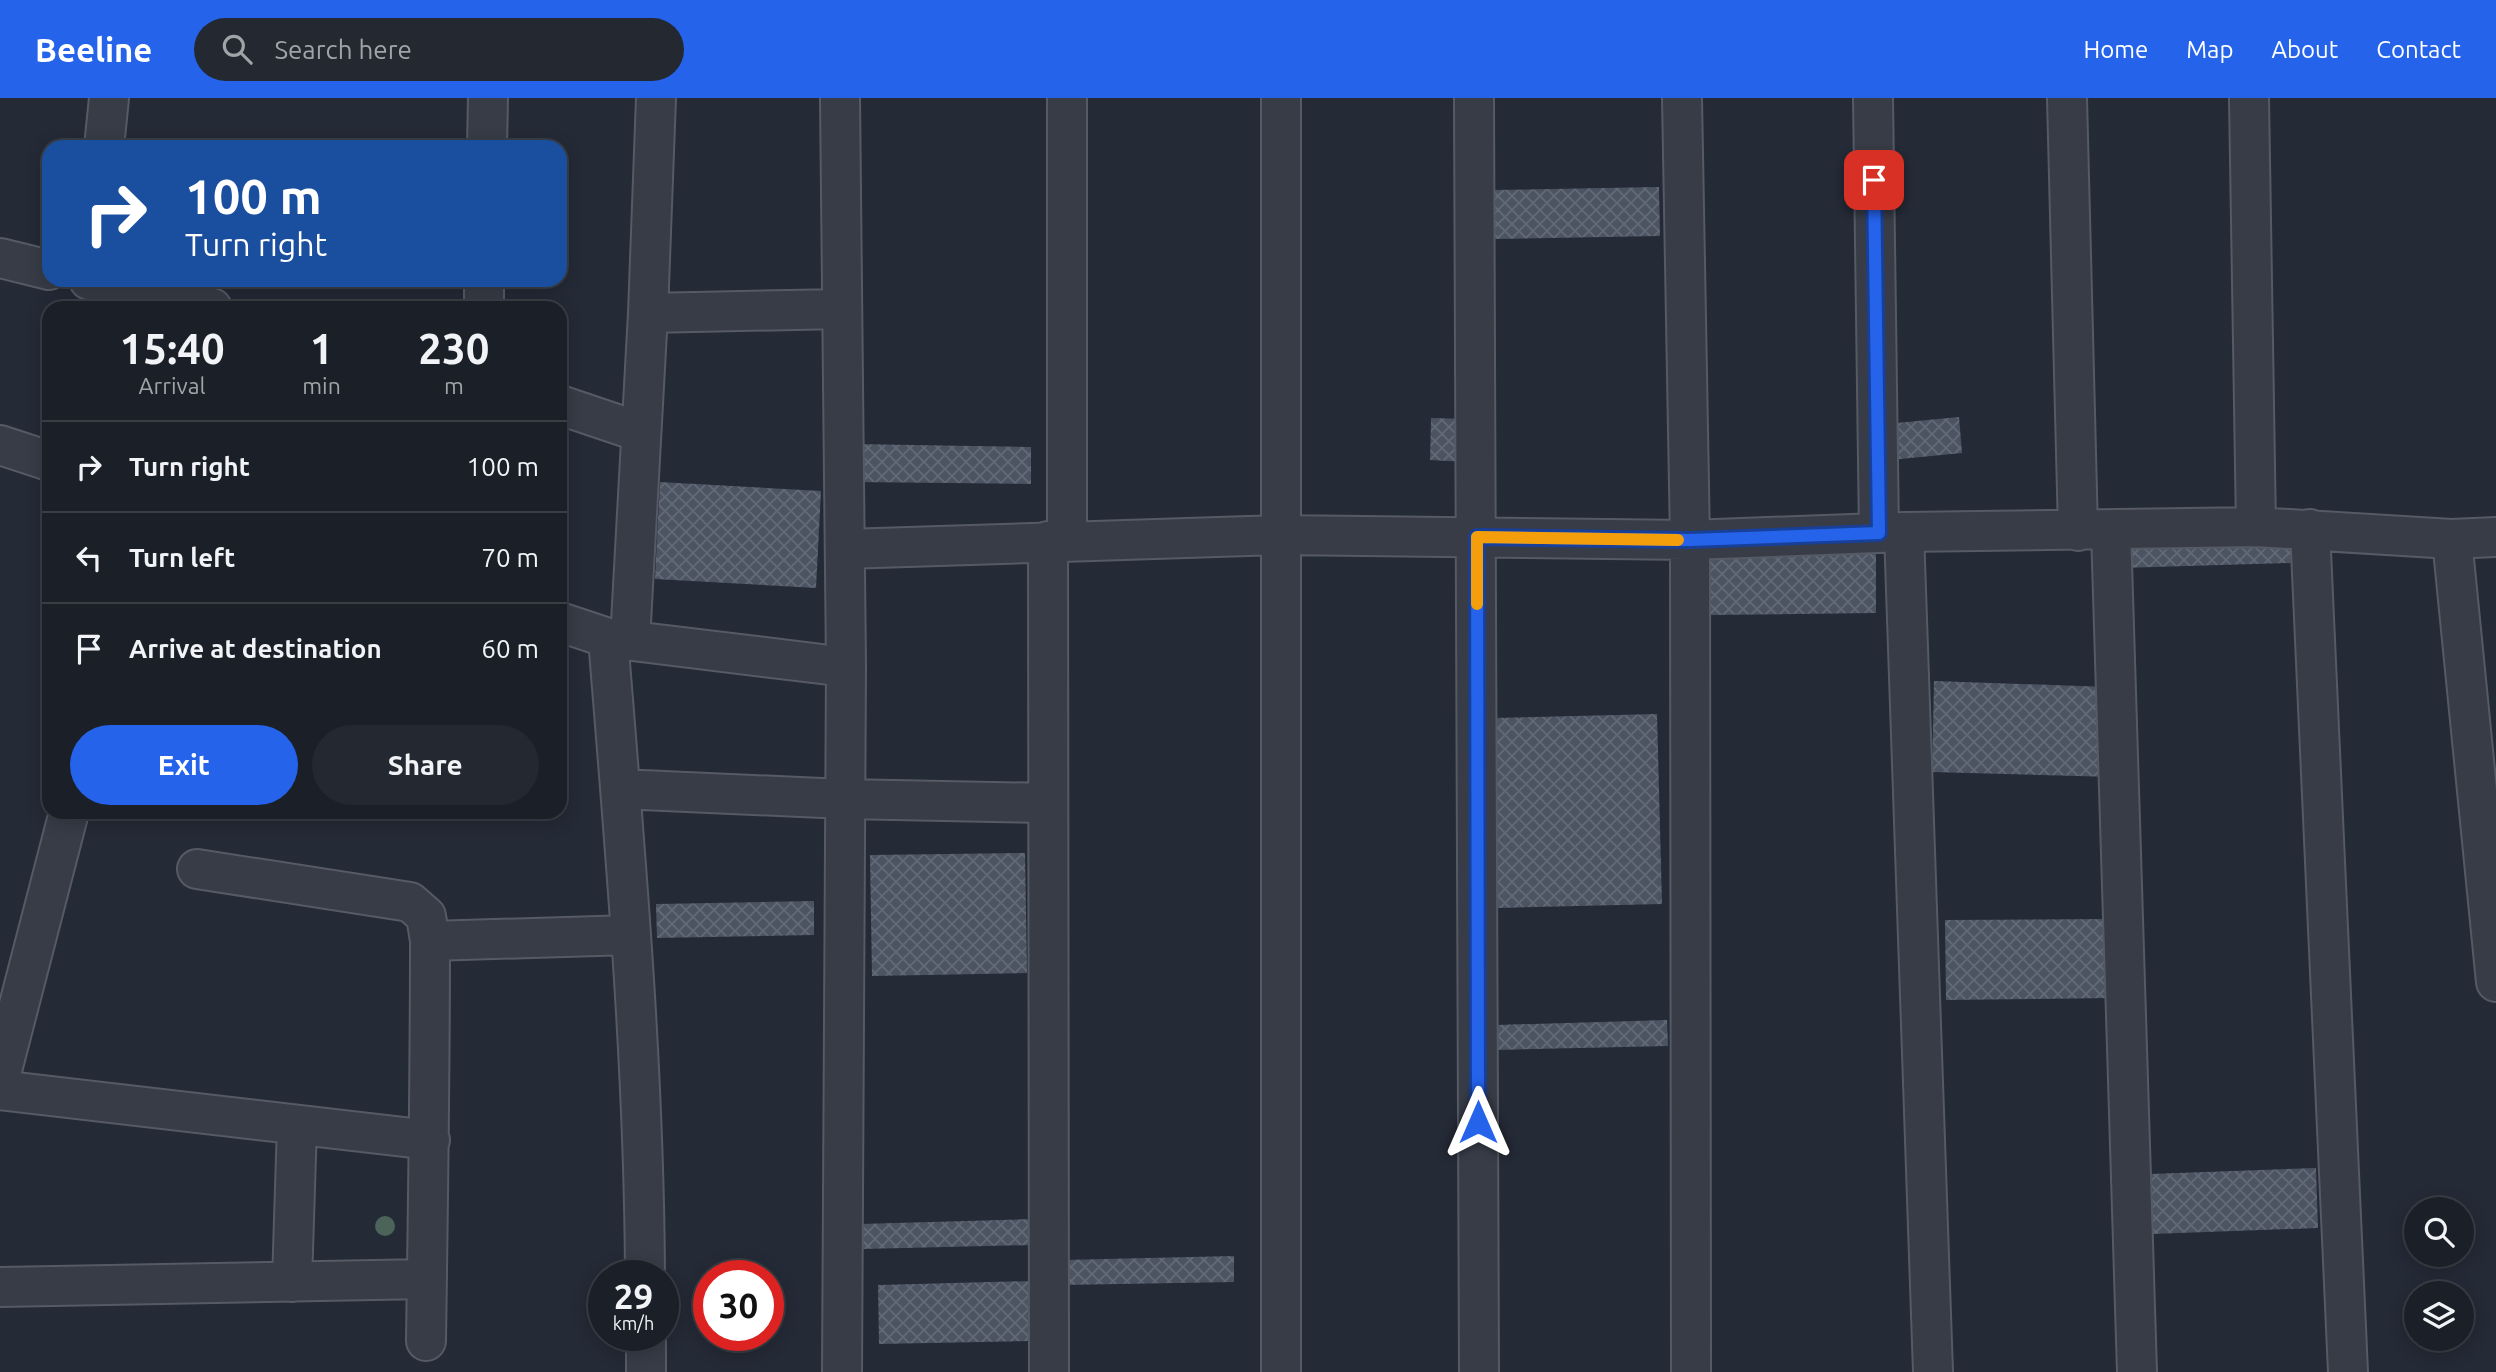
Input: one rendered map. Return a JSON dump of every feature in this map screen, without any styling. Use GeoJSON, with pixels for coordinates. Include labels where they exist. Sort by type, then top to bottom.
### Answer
{"type":"FeatureCollection","features":[{"type":"Feature","properties":{"kind":"street"},"geometry":{"type":"LineString","coordinates":[[105,140],[109,98]]}},
{"type":"Feature","properties":{"kind":"street"},"geometry":{"type":"LineString","coordinates":[[487,140],[488,98]]}},
{"type":"Feature","properties":{"kind":"street"},"geometry":{"type":"LineString","coordinates":[[645,1260],[645,1208],[631,935],[620,789],[619,639],[640,432],[648,313],[656,98]]}},
{"type":"Feature","properties":{"kind":"street"},"geometry":{"type":"LineString","coordinates":[[840,98],[840,309],[846,667],[842,1372]]}},
{"type":"Feature","properties":{"kind":"street"},"geometry":{"type":"LineString","coordinates":[[1049,1372],[1048,803],[1067,98]]}},
{"type":"Feature","properties":{"kind":"street"},"geometry":{"type":"LineString","coordinates":[[1281,98],[1281,1372]]}},
{"type":"Feature","properties":{"kind":"street"},"geometry":{"type":"LineString","coordinates":[[1474,98],[1479,1372]]}},
{"type":"Feature","properties":{"kind":"street"},"geometry":{"type":"LineString","coordinates":[[1682,98],[1690,540],[1691,1372]]}},
{"type":"Feature","properties":{"kind":"street"},"geometry":{"type":"LineString","coordinates":[[1873,98],[1933,1372]]}},
{"type":"Feature","properties":{"kind":"street"},"geometry":{"type":"LineString","coordinates":[[2067,98],[2094,531],[2137,1372]]}},
{"type":"Feature","properties":{"kind":"street"},"geometry":{"type":"LineString","coordinates":[[2249,98],[2256,527]]}},
{"type":"Feature","properties":{"kind":"street"},"geometry":{"type":"LineString","coordinates":[[0,258],[42,268]]}},
{"type":"Feature","properties":{"kind":"street"},"geometry":{"type":"LineString","coordinates":[[121,287],[182,301]]}},
{"type":"Feature","properties":{"kind":"street"},"geometry":{"type":"LineString","coordinates":[[648,313],[840,309]]}},
{"type":"Feature","properties":{"kind":"street"},"geometry":{"type":"LineString","coordinates":[[567,407],[640,432]]}},
{"type":"Feature","properties":{"kind":"street"},"geometry":{"type":"LineString","coordinates":[[0,445],[42,459]]}},
{"type":"Feature","properties":{"kind":"street"},"geometry":{"type":"LineString","coordinates":[[845,549],[1281,535],[1690,540],[1892,533],[2256,527],[2452,539],[2496,537]]}},
{"type":"Feature","properties":{"kind":"street"},"geometry":{"type":"LineString","coordinates":[[2310,529],[2348,1372]]}},
{"type":"Feature","properties":{"kind":"street"},"geometry":{"type":"LineString","coordinates":[[2452,539],[2496,982]]}},
{"type":"Feature","properties":{"kind":"street"},"geometry":{"type":"LineString","coordinates":[[567,624],[619,639],[846,667]]}},
{"type":"Feature","properties":{"kind":"street"},"geometry":{"type":"LineString","coordinates":[[620,789],[844,799],[1048,803]]}},
{"type":"Feature","properties":{"kind":"street"},"geometry":{"type":"LineString","coordinates":[[0,1079],[67,819]]}},
{"type":"Feature","properties":{"kind":"street"},"geometry":{"type":"LineString","coordinates":[[197,869],[410,902],[426,916],[430,941],[426,1341]]}},
{"type":"Feature","properties":{"kind":"street"},"geometry":{"type":"LineString","coordinates":[[430,941],[631,935]]}},
{"type":"Feature","properties":{"kind":"street"},"geometry":{"type":"LineString","coordinates":[[0,1090],[430,1140]]}},
{"type":"Feature","properties":{"kind":"street"},"geometry":{"type":"LineString","coordinates":[[292,1282],[297,1125]]}},
{"type":"Feature","properties":{"kind":"street"},"geometry":{"type":"LineString","coordinates":[[0,1287],[426,1279]]}},
{"type":"Feature","properties":{"kind":"street"},"geometry":{"type":"LineString","coordinates":[[646,1351],[646,1372]]}},
{"type":"Feature","properties":{"kind":"building"},"geometry":{"type":"Polygon","coordinates":[[[1659,187],[1660,236],[1494,239],[1493,190],[1659,187]]]}},
{"type":"Feature","properties":{"kind":"building"},"geometry":{"type":"Polygon","coordinates":[[[1959,417],[1962,453],[1890,460],[1886,424],[1959,417]]]}},
{"type":"Feature","properties":{"kind":"building"},"geometry":{"type":"Polygon","coordinates":[[[1431,418],[1468,419],[1466,462],[1430,460],[1431,418]]]}},
{"type":"Feature","properties":{"kind":"building"},"geometry":{"type":"Polygon","coordinates":[[[854,444],[1031,447],[1031,484],[853,482],[854,444]]]}},
{"type":"Feature","properties":{"kind":"building"},"geometry":{"type":"Polygon","coordinates":[[[660,482],[821,491],[816,588],[655,579],[660,482]]]}},
{"type":"Feature","properties":{"kind":"building"},"geometry":{"type":"Polygon","coordinates":[[[2290,537],[2291,563],[2120,568],[2119,542],[2290,537]]]}},
{"type":"Feature","properties":{"kind":"building"},"geometry":{"type":"Polygon","coordinates":[[[1876,553],[1876,613],[1706,615],[1705,554],[1876,553]]]}},
{"type":"Feature","properties":{"kind":"building"},"geometry":{"type":"Polygon","coordinates":[[[1934,681],[2109,687],[2113,777],[1932,772],[1934,681]]]}},
{"type":"Feature","properties":{"kind":"building"},"geometry":{"type":"Polygon","coordinates":[[[1657,714],[1662,904],[1498,908],[1494,718],[1657,714]]]}},
{"type":"Feature","properties":{"kind":"building"},"geometry":{"type":"Polygon","coordinates":[[[1025,853],[1027,973],[872,976],[870,855],[1025,853]]]}},
{"type":"Feature","properties":{"kind":"building"},"geometry":{"type":"Polygon","coordinates":[[[814,901],[814,935],[657,938],[656,904],[814,901]]]}},
{"type":"Feature","properties":{"kind":"building"},"geometry":{"type":"Polygon","coordinates":[[[2114,919],[2115,998],[1946,1000],[1945,920],[2114,919]]]}},
{"type":"Feature","properties":{"kind":"building"},"geometry":{"type":"Polygon","coordinates":[[[1667,1020],[1668,1046],[1497,1050],[1496,1025],[1667,1020]]]}},
{"type":"Feature","properties":{"kind":"building"},"geometry":{"type":"Polygon","coordinates":[[[2316,1168],[2318,1228],[2152,1234],[2150,1174],[2316,1168]]]}},
{"type":"Feature","properties":{"kind":"building"},"geometry":{"type":"Polygon","coordinates":[[[1031,1219],[1033,1245],[862,1249],[861,1224],[1031,1219]]]}},
{"type":"Feature","properties":{"kind":"building"},"geometry":{"type":"Polygon","coordinates":[[[1234,1256],[1234,1282],[1063,1285],[1063,1260],[1234,1256]]]}},
{"type":"Feature","properties":{"kind":"building"},"geometry":{"type":"Polygon","coordinates":[[[1031,1281],[1033,1341],[879,1344],[878,1285],[1031,1281]]]}},
{"type":"Feature","properties":{"kind":"slow traffic"},"geometry":{"type":"LineString","coordinates":[[1477,604],[1477,537],[1678,540]]}},
{"type":"Feature","properties":{"kind":"route"},"geometry":{"type":"LineString","coordinates":[[1478,1122],[1477,537],[1690,540],[1879,533],[1874,180]]}}]}
